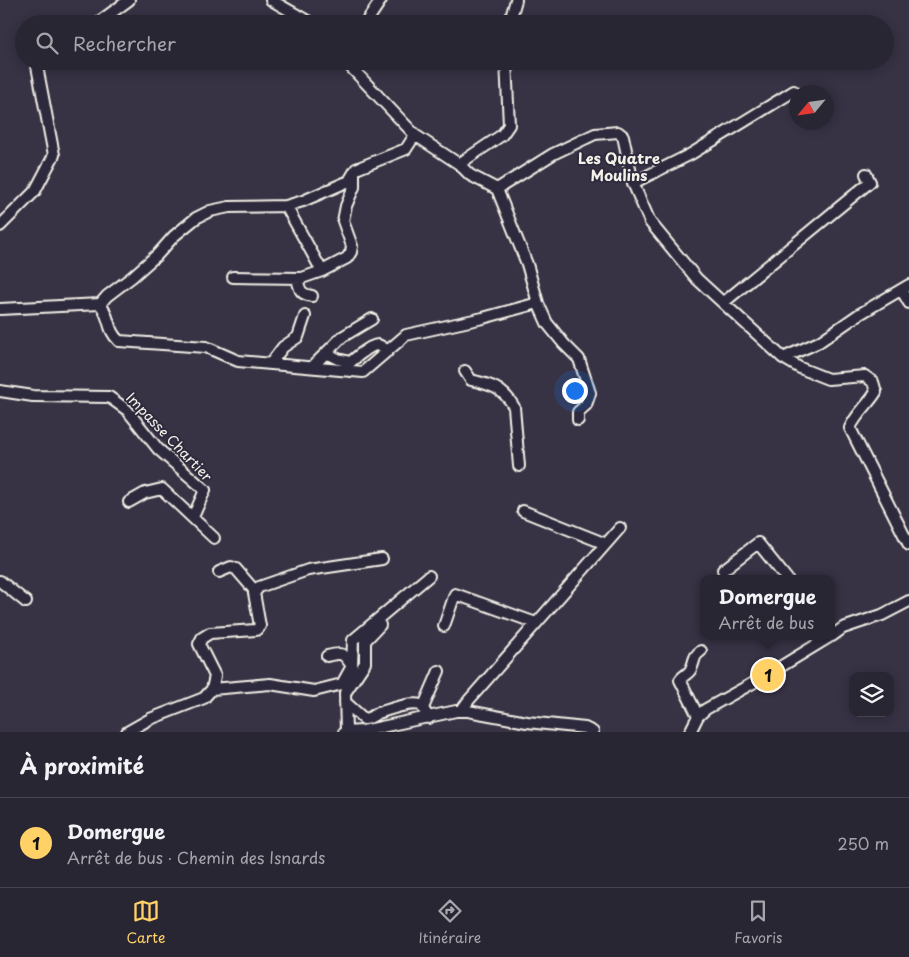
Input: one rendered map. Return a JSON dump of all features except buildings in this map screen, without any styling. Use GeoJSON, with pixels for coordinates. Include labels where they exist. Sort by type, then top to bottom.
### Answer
{"type":"FeatureCollection","features":[{"type":"Feature","properties":{"kind":"street"},"geometry":{"type":"LineString","coordinates":[[108,15],[128,0]]}},
{"type":"Feature","properties":{"kind":"street"},"geometry":{"type":"LineString","coordinates":[[271,0],[297,15]]}},
{"type":"Feature","properties":{"kind":"street"},"geometry":{"type":"LineString","coordinates":[[371,15],[381,0]]}},
{"type":"Feature","properties":{"kind":"street"},"geometry":{"type":"LineString","coordinates":[[511,15],[516,0]]}},
{"type":"Feature","properties":{"kind":"street"},"geometry":{"type":"LineString","coordinates":[[0,226],[35,191],[54,155],[38,70]]}},
{"type":"Feature","properties":{"kind":"street"},"geometry":{"type":"LineString","coordinates":[[354,70],[415,135],[459,164],[470,175],[497,189],[527,264],[538,303],[547,323],[579,359],[590,393],[586,405],[578,412],[578,420]]}},
{"type":"Feature","properties":{"kind":"street"},"geometry":{"type":"LineString","coordinates":[[459,164],[502,135],[509,124],[506,70]]}},
{"type":"Feature","properties":{"kind":"street"},"geometry":{"type":"LineString","coordinates":[[633,184],[691,154],[789,94]]}},
{"type":"Feature","properties":{"kind":"street"},"geometry":{"type":"LineString","coordinates":[[497,189],[553,154],[594,134],[618,132],[623,136],[633,184],[650,222],[697,279],[783,358],[800,368],[828,379],[865,376],[872,382],[876,392],[855,418],[850,428],[909,545]]}},
{"type":"Feature","properties":{"kind":"street"},"geometry":{"type":"LineString","coordinates":[[0,309],[100,304],[107,296],[132,278],[174,236],[196,218],[210,211],[229,207],[286,206],[304,201],[349,181],[356,168],[406,149],[415,135]]}},
{"type":"Feature","properties":{"kind":"street"},"geometry":{"type":"LineString","coordinates":[[233,277],[302,278],[322,271],[346,258],[351,252],[351,242],[343,221],[346,206],[354,187],[354,173]]}},
{"type":"Feature","properties":{"kind":"street"},"geometry":{"type":"LineString","coordinates":[[723,303],[870,182],[866,174]]}},
{"type":"Feature","properties":{"kind":"street"},"geometry":{"type":"LineString","coordinates":[[286,206],[322,271]]}},
{"type":"Feature","properties":{"kind":"street"},"geometry":{"type":"LineString","coordinates":[[297,278],[301,293],[312,296]]}},
{"type":"Feature","properties":{"kind":"street"},"geometry":{"type":"LineString","coordinates":[[783,358],[819,342],[858,314],[905,288],[909,303]]}},
{"type":"Feature","properties":{"kind":"street"},"geometry":{"type":"LineString","coordinates":[[100,304],[105,310],[112,334],[119,341],[206,347],[238,361],[363,372],[406,335],[483,318],[538,303]]}},
{"type":"Feature","properties":{"kind":"street"},"geometry":{"type":"LineString","coordinates":[[271,363],[283,347],[298,337],[305,316]]}},
{"type":"Feature","properties":{"kind":"street"},"geometry":{"type":"LineString","coordinates":[[312,367],[342,338],[372,319]]}},
{"type":"Feature","properties":{"kind":"street"},"geometry":{"type":"LineString","coordinates":[[342,370],[350,362],[375,345],[388,351]]}},
{"type":"Feature","properties":{"kind":"street"},"geometry":{"type":"LineString","coordinates":[[326,353],[350,362]]}},
{"type":"Feature","properties":{"kind":"street"},"geometry":{"type":"LineString","coordinates":[[465,371],[471,380],[492,385],[514,407],[519,466]]}},
{"type":"Feature","properties":{"kind":"street","name":"Impasse Chartier"},"geometry":{"type":"LineString","coordinates":[[0,391],[33,396],[109,397],[127,410],[158,448],[205,490],[193,517]]}},
{"type":"Feature","properties":{"kind":"street"},"geometry":{"type":"LineString","coordinates":[[129,502],[145,493],[162,489],[214,538]]}},
{"type":"Feature","properties":{"kind":"street"},"geometry":{"type":"LineString","coordinates":[[523,511],[606,544]]}},
{"type":"Feature","properties":{"kind":"street"},"geometry":{"type":"LineString","coordinates":[[461,711],[620,528]]}},
{"type":"Feature","properties":{"kind":"street"},"geometry":{"type":"LineString","coordinates":[[723,570],[758,543],[784,575]]}},
{"type":"Feature","properties":{"kind":"street"},"geometry":{"type":"LineString","coordinates":[[127,732],[150,719],[204,698],[212,689],[215,676],[200,644],[202,638],[210,633],[256,630],[260,626],[254,593],[259,587],[308,570],[382,559]]}},
{"type":"Feature","properties":{"kind":"street"},"geometry":{"type":"LineString","coordinates":[[219,572],[231,568],[236,569],[255,592]]}},
{"type":"Feature","properties":{"kind":"street"},"geometry":{"type":"LineString","coordinates":[[212,689],[270,684],[314,691],[342,684],[352,666],[354,640],[429,576]]}},
{"type":"Feature","properties":{"kind":"street"},"geometry":{"type":"LineString","coordinates":[[0,581],[26,602]]}},
{"type":"Feature","properties":{"kind":"street"},"geometry":{"type":"LineString","coordinates":[[444,626],[455,594],[536,623]]}},
{"type":"Feature","properties":{"kind":"street"},"geometry":{"type":"LineString","coordinates":[[835,633],[843,628],[877,618],[909,601]]}},
{"type":"Feature","properties":{"kind":"street"},"geometry":{"type":"LineString","coordinates":[[384,620],[365,641],[365,663],[345,693],[345,732],[355,732],[461,711],[566,729],[585,728],[592,732]]}},
{"type":"Feature","properties":{"kind":"street"},"geometry":{"type":"LineString","coordinates":[[690,732],[698,716],[706,709],[824,640]]}},
{"type":"Feature","properties":{"kind":"street"},"geometry":{"type":"LineString","coordinates":[[698,716],[680,680],[681,677],[690,671],[696,654],[701,651]]}},
{"type":"Feature","properties":{"kind":"street"},"geometry":{"type":"LineString","coordinates":[[327,656],[338,653],[344,655],[352,666]]}},
{"type":"Feature","properties":{"kind":"street"},"geometry":{"type":"LineString","coordinates":[[423,708],[439,671]]}},
{"type":"Feature","properties":{"kind":"street"},"geometry":{"type":"LineString","coordinates":[[345,702],[364,720],[370,719],[376,714],[414,703],[421,705],[429,718]]}},
{"type":"Feature","properties":{"kind":"place","name":"Domergue"},"geometry":{"type":"Point","coordinates":[768,675]}},
{"type":"Feature","properties":{"kind":"district","name":"Les Quatre Moulins"},"geometry":{"type":"Point","coordinates":[619,168]}}]}
